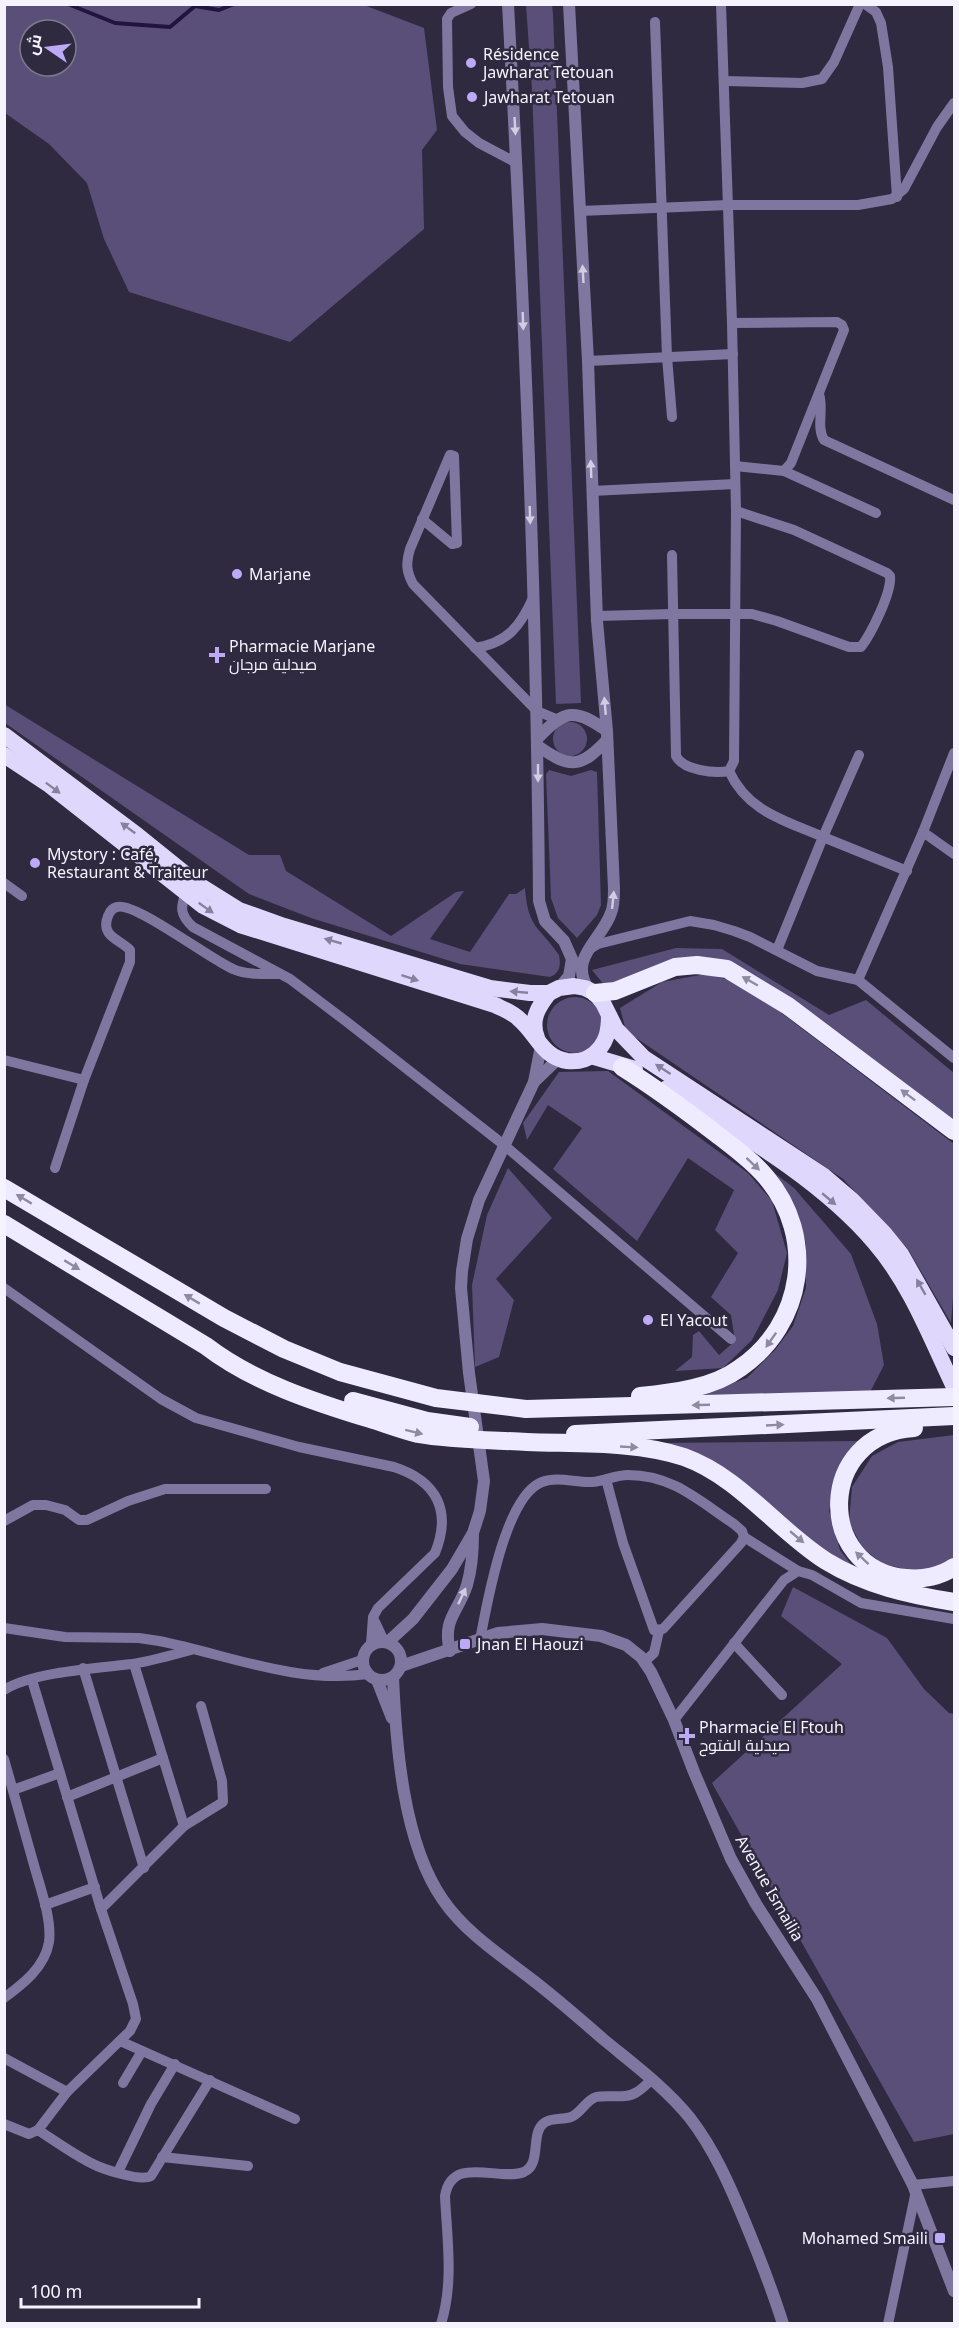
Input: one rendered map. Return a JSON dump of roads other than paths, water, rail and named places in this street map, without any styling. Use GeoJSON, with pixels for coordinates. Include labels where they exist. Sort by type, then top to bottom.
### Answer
{"type":"FeatureCollection","features":[{"type":"Feature","properties":{"kind":"highway"},"geometry":{"type":"LineString","coordinates":[[4,735],[137,835],[199,885],[239,910],[284,926],[490,988],[515,992],[554,990],[574,986],[592,992],[615,991],[675,967],[697,965],[727,969],[788,1006],[954,1131]]}},
{"type":"Feature","properties":{"kind":"highway"},"geometry":{"type":"LineString","coordinates":[[4,755],[48,784],[212,912],[240,925],[495,1005],[519,1019],[541,1045],[558,1059],[578,1061],[591,1056],[600,1049],[606,1039],[609,1016]]}},
{"type":"Feature","properties":{"kind":"highway"},"geometry":{"type":"LineString","coordinates":[[541,1045],[535,1033],[534,1020],[538,1008],[554,990]]}},
{"type":"Feature","properties":{"kind":"highway"},"geometry":{"type":"LineString","coordinates":[[592,992],[603,1003],[621,1036],[644,1058],[807,1165],[852,1200],[901,1254],[952,1343]]}},
{"type":"Feature","properties":{"kind":"highway"},"geometry":{"type":"LineString","coordinates":[[591,1056],[634,1070],[653,1080],[786,1164],[855,1222],[876,1244],[909,1293],[954,1387]]}},
{"type":"Feature","properties":{"kind":"highway"},"geometry":{"type":"LineString","coordinates":[[224,1318],[364,1369],[446,1394],[602,1400],[662,1394],[711,1382],[739,1370],[765,1348],[785,1319],[796,1287],[798,1264],[793,1232],[784,1205],[766,1177],[735,1148],[662,1092],[622,1067]]}},
{"type":"Feature","properties":{"kind":"highway"},"geometry":{"type":"LineString","coordinates":[[4,1188],[224,1318],[284,1349],[340,1372],[436,1398],[526,1409],[954,1397]]}},
{"type":"Feature","properties":{"kind":"highway"},"geometry":{"type":"LineString","coordinates":[[4,1224],[206,1346],[229,1363],[287,1390],[418,1434],[649,1448],[685,1458],[725,1479],[825,1560],[862,1580],[915,1596],[954,1602]]}},
{"type":"Feature","properties":{"kind":"highway"},"geometry":{"type":"LineString","coordinates":[[206,1346],[356,1402],[427,1421],[513,1432],[562,1434],[954,1416]]}},
{"type":"Feature","properties":{"kind":"highway"},"geometry":{"type":"LineString","coordinates":[[931,1396],[954,1392]]}},
{"type":"Feature","properties":{"kind":"highway"},"geometry":{"type":"LineString","coordinates":[[954,1425],[905,1428],[885,1434],[863,1446],[846,1470],[839,1496],[841,1525],[851,1548],[872,1567],[894,1577],[912,1579],[929,1577],[954,1567]]}},
{"type":"Feature","properties":{"kind":"street"},"geometry":{"type":"LineString","coordinates":[[471,4],[451,13],[447,19],[448,87],[452,116],[465,132],[479,143],[517,163]]}},
{"type":"Feature","properties":{"kind":"street"},"geometry":{"type":"LineString","coordinates":[[508,4],[517,163],[537,711],[539,901],[545,921],[564,941],[572,959],[569,976],[554,990]]}},
{"type":"Feature","properties":{"kind":"street"},"geometry":{"type":"LineString","coordinates":[[569,4],[588,361],[597,616],[607,736],[614,889],[612,913],[587,951],[583,978],[592,992]]}},
{"type":"Feature","properties":{"kind":"street"},"geometry":{"type":"LineString","coordinates":[[721,4],[729,206],[736,511],[734,761],[729,771]]}},
{"type":"Feature","properties":{"kind":"street"},"geometry":{"type":"LineString","coordinates":[[725,81],[802,83],[822,79],[834,62],[860,4]]}},
{"type":"Feature","properties":{"kind":"street"},"geometry":{"type":"LineString","coordinates":[[866,4],[876,12],[881,23],[890,90],[897,197]]}},
{"type":"Feature","properties":{"kind":"street"},"geometry":{"type":"LineString","coordinates":[[655,22],[667,357],[672,417]]}},
{"type":"Feature","properties":{"kind":"street"},"geometry":{"type":"LineString","coordinates":[[580,211],[877,203],[897,197],[907,184],[937,127],[954,103]]}},
{"type":"Feature","properties":{"kind":"street"},"geometry":{"type":"LineString","coordinates":[[732,322],[815,321],[837,322],[842,325],[844,334],[791,463],[784,471]]}},
{"type":"Feature","properties":{"kind":"street"},"geometry":{"type":"LineString","coordinates":[[588,361],[733,354]]}},
{"type":"Feature","properties":{"kind":"street"},"geometry":{"type":"LineString","coordinates":[[819,394],[822,410],[821,432],[824,440],[954,500]]}},
{"type":"Feature","properties":{"kind":"street"},"geometry":{"type":"LineString","coordinates":[[422,519],[452,544],[457,543],[452,454],[422,519],[407,558],[408,575],[413,584],[537,711],[556,719]]}},
{"type":"Feature","properties":{"kind":"street"},"geometry":{"type":"LineString","coordinates":[[735,466],[784,471],[876,513]]}},
{"type":"Feature","properties":{"kind":"street"},"geometry":{"type":"LineString","coordinates":[[592,491],[735,484]]}},
{"type":"Feature","properties":{"kind":"street"},"geometry":{"type":"LineString","coordinates":[[597,616],[673,614],[761,616],[849,647],[858,648],[865,641],[875,622],[891,582],[887,573],[778,524],[736,511]]}},
{"type":"Feature","properties":{"kind":"street"},"geometry":{"type":"LineString","coordinates":[[672,555],[676,756],[687,766],[713,772],[729,771]]}},
{"type":"Feature","properties":{"kind":"street"},"geometry":{"type":"LineString","coordinates":[[475,648],[491,646],[504,639],[523,620],[533,598]]}},
{"type":"Feature","properties":{"kind":"street"},"geometry":{"type":"LineString","coordinates":[[538,742],[556,719],[568,715],[581,715],[607,736]]}},
{"type":"Feature","properties":{"kind":"street"},"geometry":{"type":"LineString","coordinates":[[538,742],[558,760],[578,762],[590,758],[607,736]]}},
{"type":"Feature","properties":{"kind":"street"},"geometry":{"type":"LineString","coordinates":[[858,980],[923,832],[954,753]]}},
{"type":"Feature","properties":{"kind":"street"},"geometry":{"type":"LineString","coordinates":[[777,950],[859,755]]}},
{"type":"Feature","properties":{"kind":"street"},"geometry":{"type":"LineString","coordinates":[[729,771],[742,794],[762,810],[906,871]]}},
{"type":"Feature","properties":{"kind":"street"},"geometry":{"type":"LineString","coordinates":[[923,832],[954,854]]}},
{"type":"Feature","properties":{"kind":"street"},"geometry":{"type":"LineString","coordinates":[[4,883],[22,896]]}},
{"type":"Feature","properties":{"kind":"street"},"geometry":{"type":"LineString","coordinates":[[186,892],[181,905],[185,920],[212,938],[280,974],[347,1022],[504,1145],[731,1339]]}},
{"type":"Feature","properties":{"kind":"street"},"geometry":{"type":"LineString","coordinates":[[55,1168],[84,1080],[131,957],[130,950],[110,936],[106,928],[109,912],[115,907],[125,906],[134,910],[231,969],[252,973],[280,974]]}},
{"type":"Feature","properties":{"kind":"street"},"geometry":{"type":"LineString","coordinates":[[608,921],[610,930],[624,937]]}},
{"type":"Feature","properties":{"kind":"street"},"geometry":{"type":"LineString","coordinates":[[587,951],[598,944],[690,921],[714,925],[777,950],[817,971],[858,980],[878,993],[954,1058]]}},
{"type":"Feature","properties":{"kind":"street"},"geometry":{"type":"LineString","coordinates":[[392,1646],[452,1569],[473,1533],[480,1511],[484,1481],[469,1372],[461,1288],[462,1271],[471,1225],[492,1168],[534,1082],[541,1045]]}},
{"type":"Feature","properties":{"kind":"street"},"geometry":{"type":"LineString","coordinates":[[534,1082],[558,1059]]}},
{"type":"Feature","properties":{"kind":"street"},"geometry":{"type":"LineString","coordinates":[[4,1060],[84,1080]]}},
{"type":"Feature","properties":{"kind":"street"},"geometry":{"type":"LineString","coordinates":[[4,1288],[181,1411],[196,1418],[299,1447],[394,1467],[420,1478],[429,1487],[441,1507],[442,1532],[435,1552],[383,1601],[373,1617],[371,1644],[362,1660],[395,1727]]}},
{"type":"Feature","properties":{"kind":"street"},"geometry":{"type":"LineString","coordinates":[[480,1640],[502,1542],[513,1516],[524,1499],[544,1481],[590,1482],[626,1475],[658,1478],[679,1486],[734,1524],[742,1531],[744,1537],[798,1571],[812,1575],[861,1603],[954,1619]]}},
{"type":"Feature","properties":{"kind":"street"},"geometry":{"type":"LineString","coordinates":[[606,1479],[623,1543],[651,1628],[659,1631]]}},
{"type":"Feature","properties":{"kind":"street"},"geometry":{"type":"LineString","coordinates":[[4,1521],[33,1505],[46,1505],[65,1510],[79,1520],[87,1520],[128,1501],[165,1489],[266,1489]]}},
{"type":"Feature","properties":{"kind":"street"},"geometry":{"type":"LineString","coordinates":[[444,1652],[449,1621],[466,1587],[473,1555],[473,1533]]}},
{"type":"Feature","properties":{"kind":"street"},"geometry":{"type":"LineString","coordinates":[[644,1662],[654,1653],[659,1631],[686,1604],[744,1537]]}},
{"type":"Feature","properties":{"kind":"street"},"geometry":{"type":"LineString","coordinates":[[675,1720],[784,1580],[798,1571]]}},
{"type":"Feature","properties":{"kind":"street"},"geometry":{"type":"LineString","coordinates":[[373,1617],[392,1646],[401,1666],[393,1677],[395,1727],[412,1829],[431,1881],[444,1901],[474,1935],[556,1998],[651,2080],[689,2117],[711,2149],[727,2180],[771,2284],[783,2324]]}},
{"type":"Feature","properties":{"kind":"street"},"geometry":{"type":"LineString","coordinates":[[4,1628],[65,1637],[139,1638],[172,1643],[270,1670],[342,1677],[393,1677]]}},
{"type":"Feature","properties":{"kind":"street","name":"Avenue Ismailia"},"geometry":{"type":"LineString","coordinates":[[401,1666],[498,1633],[542,1629],[601,1636],[626,1645],[644,1662],[675,1720],[694,1773],[731,1858],[756,1904],[817,1999],[914,2188],[954,2291]]}},
{"type":"Feature","properties":{"kind":"street"},"geometry":{"type":"LineString","coordinates":[[734,1643],[782,1695]]}},
{"type":"Feature","properties":{"kind":"street"},"geometry":{"type":"LineString","coordinates":[[371,1644],[392,1646]]}},
{"type":"Feature","properties":{"kind":"street","name":"Avenue Ismailia"},"geometry":{"type":"LineString","coordinates":[[392,1646],[444,1652]]}},
{"type":"Feature","properties":{"kind":"street"},"geometry":{"type":"LineString","coordinates":[[4,1690],[32,1680],[83,1668],[134,1664],[192,1650]]}},
{"type":"Feature","properties":{"kind":"street"},"geometry":{"type":"LineString","coordinates":[[320,1674],[362,1660]]}},
{"type":"Feature","properties":{"kind":"street"},"geometry":{"type":"LineString","coordinates":[[134,1664],[184,1826]]}},
{"type":"Feature","properties":{"kind":"street"},"geometry":{"type":"LineString","coordinates":[[83,1668],[144,1868]]}},
{"type":"Feature","properties":{"kind":"street"},"geometry":{"type":"LineString","coordinates":[[4,2124],[29,2134],[38,2130],[67,2092],[134,2025],[136,2012],[101,1909],[32,1680]]}},
{"type":"Feature","properties":{"kind":"street"},"geometry":{"type":"LineString","coordinates":[[101,1909],[184,1826],[223,1802],[222,1781],[201,1706]]}},
{"type":"Feature","properties":{"kind":"street"},"geometry":{"type":"LineString","coordinates":[[67,1797],[163,1758]]}},
{"type":"Feature","properties":{"kind":"street"},"geometry":{"type":"LineString","coordinates":[[4,1759],[45,1905],[49,1941],[37,1970],[4,1998]]}},
{"type":"Feature","properties":{"kind":"street"},"geometry":{"type":"LineString","coordinates":[[13,1790],[60,1773]]}},
{"type":"Feature","properties":{"kind":"street"},"geometry":{"type":"LineString","coordinates":[[45,1905],[95,1887]]}},
{"type":"Feature","properties":{"kind":"street"},"geometry":{"type":"LineString","coordinates":[[120,2041],[295,2119]]}},
{"type":"Feature","properties":{"kind":"street"},"geometry":{"type":"LineString","coordinates":[[123,2083],[142,2050]]}},
{"type":"Feature","properties":{"kind":"street"},"geometry":{"type":"LineString","coordinates":[[4,2058],[67,2092]]}},
{"type":"Feature","properties":{"kind":"street"},"geometry":{"type":"LineString","coordinates":[[118,2172],[151,2104],[175,2064]]}},
{"type":"Feature","properties":{"kind":"street"},"geometry":{"type":"LineString","coordinates":[[38,2130],[92,2164],[147,2178],[151,2176],[210,2080]]}},
{"type":"Feature","properties":{"kind":"street"},"geometry":{"type":"LineString","coordinates":[[441,2324],[446,2307],[449,2276],[445,2196],[447,2186],[452,2180],[477,2170],[515,2174],[525,2171],[533,2162],[540,2128],[544,2123],[574,2116],[594,2098],[636,2093],[651,2080]]}},
{"type":"Feature","properties":{"kind":"street"},"geometry":{"type":"LineString","coordinates":[[162,2157],[248,2166]]}},
{"type":"Feature","properties":{"kind":"street"},"geometry":{"type":"LineString","coordinates":[[888,2324],[914,2188],[954,2181]]}},
{"type":"Feature","properties":{"kind":"waterway"},"geometry":{"type":"LineString","coordinates":[[68,4],[115,23],[170,27],[195,6],[219,10],[234,4]]}},
{"type":"Feature","properties":{"kind":"place","name":"Résidence Jawharat Tetouan"},"geometry":{"type":"Point","coordinates":[471,63]}},
{"type":"Feature","properties":{"kind":"place","name":"Jawharat Tetouan"},"geometry":{"type":"Point","coordinates":[472,97]}},
{"type":"Feature","properties":{"kind":"place","name":"Marjane"},"geometry":{"type":"Point","coordinates":[237,574]}},
{"type":"Feature","properties":{"kind":"place","name":"Pharmacie Marjane صيدلية مرجان"},"geometry":{"type":"Point","coordinates":[217,655]}},
{"type":"Feature","properties":{"kind":"place","name":"Mystory : Café, Restaurant & Traiteur"},"geometry":{"type":"Point","coordinates":[35,863]}},
{"type":"Feature","properties":{"kind":"place","name":"El Yacout"},"geometry":{"type":"Point","coordinates":[648,1320]}},
{"type":"Feature","properties":{"kind":"place","name":"Jnan El Haouzi"},"geometry":{"type":"Point","coordinates":[465,1644]}},
{"type":"Feature","properties":{"kind":"place","name":"Pharmacie El Ftouh صيدلية الفتوح"},"geometry":{"type":"Point","coordinates":[687,1736]}},
{"type":"Feature","properties":{"kind":"place","name":"Mohamed Smaili"},"geometry":{"type":"Point","coordinates":[940,2238]}}]}
